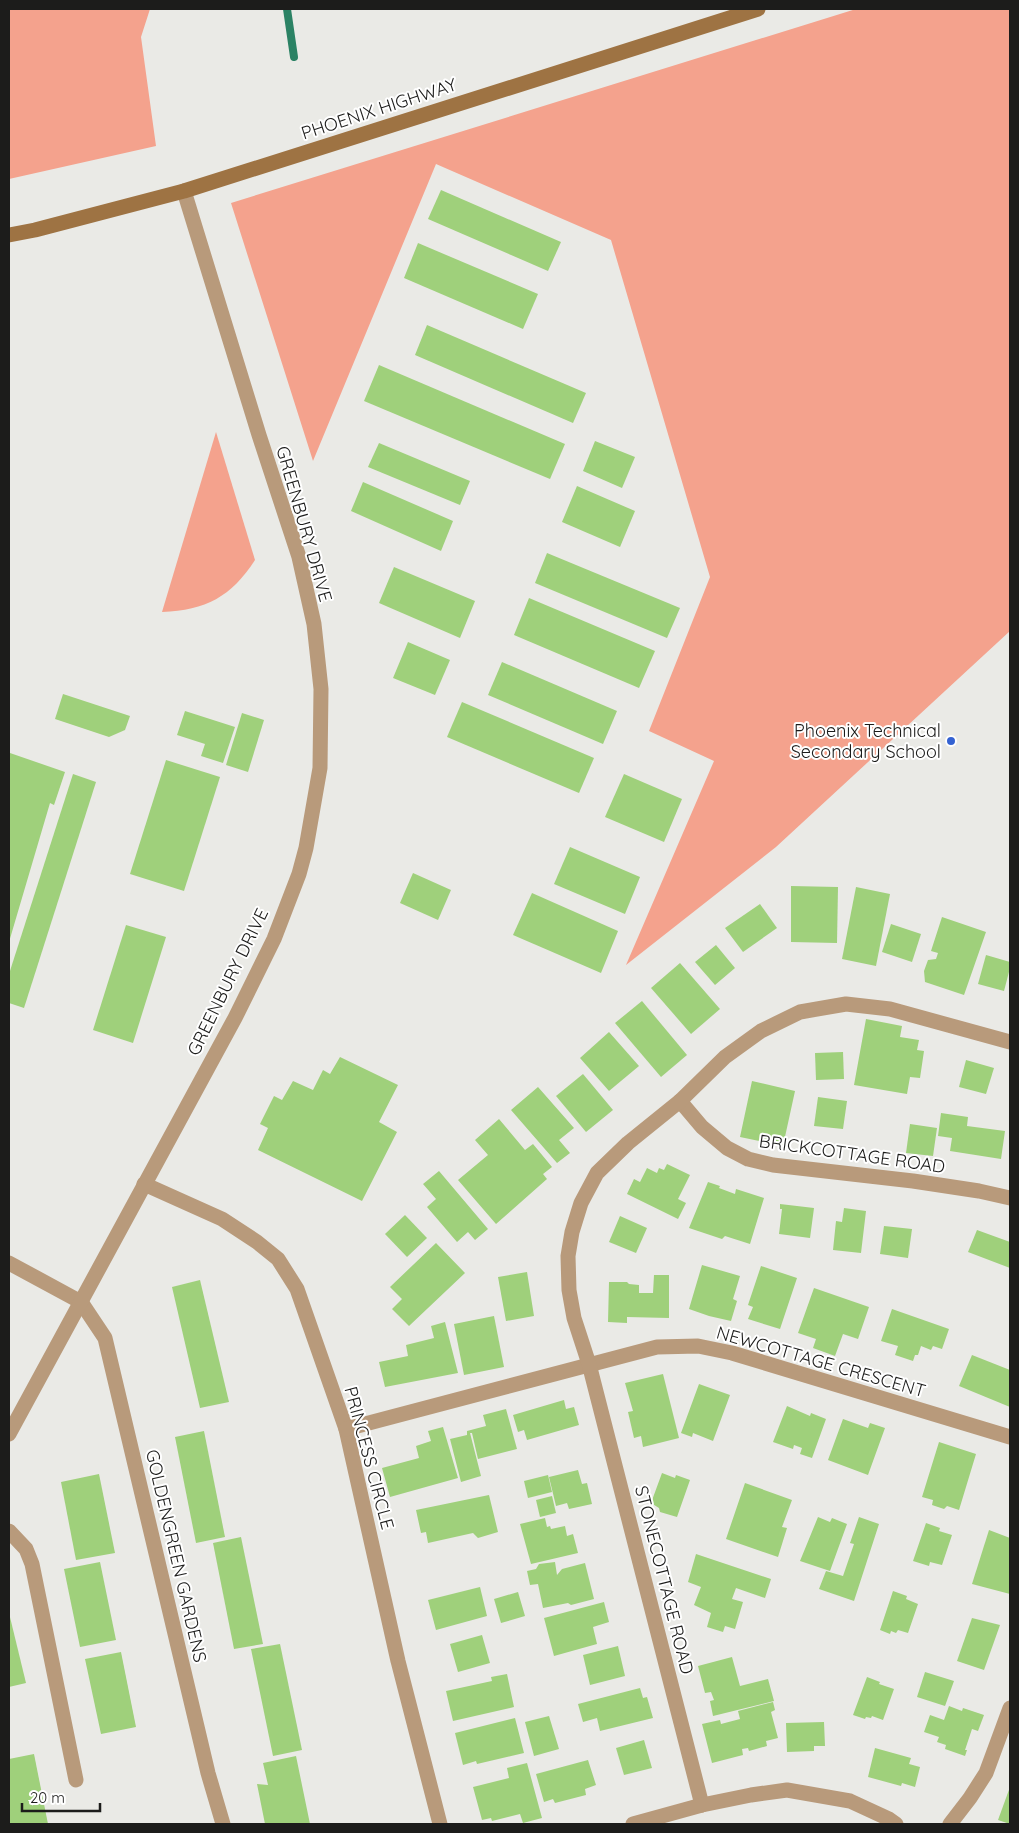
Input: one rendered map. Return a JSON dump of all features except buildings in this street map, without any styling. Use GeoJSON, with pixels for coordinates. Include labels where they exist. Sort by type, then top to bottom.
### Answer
{"type":"FeatureCollection","features":[{"type":"Feature","properties":{"kind":"main road","name":"PHOENIX HIGHWAY"},"geometry":{"type":"LineString","coordinates":[[9,235],[184,191],[758,9]]}},
{"type":"Feature","properties":{"kind":"street","name":"GREENBURY DRIVE"},"geometry":{"type":"LineString","coordinates":[[9,1434],[235,1018],[274,939],[299,874],[306,848],[320,768],[321,689],[314,624],[298,557],[184,191]]}},
{"type":"Feature","properties":{"kind":"street"},"geometry":{"type":"LineString","coordinates":[[589,1364],[574,1318],[569,1290],[568,1256],[572,1232],[581,1203],[597,1173],[628,1143],[680,1101],[724,1057],[761,1031],[800,1012],[846,1004],[890,1009],[1010,1042]]}},
{"type":"Feature","properties":{"kind":"street","name":"BRICKCOTTAGE ROAD"},"geometry":{"type":"LineString","coordinates":[[680,1101],[702,1127],[727,1148],[748,1159],[773,1165],[913,1181],[980,1191],[1010,1198]]}},
{"type":"Feature","properties":{"kind":"street","name":"PRINCESS CIRCLE"},"geometry":{"type":"LineString","coordinates":[[144,1184],[222,1219],[257,1242],[278,1259],[297,1289],[346,1429],[398,1661],[440,1824]]}},
{"type":"Feature","properties":{"kind":"street"},"geometry":{"type":"LineString","coordinates":[[9,1263],[81,1302]]}},
{"type":"Feature","properties":{"kind":"street","name":"GOLDENGREEN GARDENS"},"geometry":{"type":"LineString","coordinates":[[81,1302],[104,1338],[110,1356],[208,1773],[223,1824]]}},
{"type":"Feature","properties":{"kind":"street","name":"NEWCOTTAGE CRESCENT"},"geometry":{"type":"LineString","coordinates":[[346,1429],[657,1347],[698,1346],[732,1353],[1010,1436]]}},
{"type":"Feature","properties":{"kind":"street","name":"STONECOTTAGE ROAD"},"geometry":{"type":"LineString","coordinates":[[589,1364],[702,1806]]}},
{"type":"Feature","properties":{"kind":"street"},"geometry":{"type":"LineString","coordinates":[[9,1531],[26,1549],[32,1564],[76,1780]]}},
{"type":"Feature","properties":{"kind":"street"},"geometry":{"type":"LineString","coordinates":[[950,1824],[986,1773],[1010,1708]]}},
{"type":"Feature","properties":{"kind":"street"},"geometry":{"type":"LineString","coordinates":[[633,1824],[752,1794],[787,1790],[850,1801],[896,1824]]}},
{"type":"Feature","properties":{"kind":"shaded area"},"geometry":{"type":"Polygon","coordinates":[[[9,9],[150,9],[141,37],[156,146],[9,179],[9,9]]]}},
{"type":"Feature","properties":{"kind":"shaded area"},"geometry":{"type":"Polygon","coordinates":[[[856,9],[1010,9],[1010,631],[776,847],[626,965],[714,761],[649,731],[710,577],[611,240],[436,164],[313,461],[231,203],[856,9]]]}},
{"type":"Feature","properties":{"kind":"shaded area"},"geometry":{"type":"Polygon","coordinates":[[[216,432],[255,560],[237,583],[216,599],[192,608],[162,612],[216,432]]]}},
{"type":"Feature","properties":{"kind":"waterway"},"geometry":{"type":"LineString","coordinates":[[287,9],[294,57]]}},
{"type":"Feature","properties":{"kind":"place","name":"Phoenix Technical Secondary School"},"geometry":{"type":"Point","coordinates":[951,741]}}]}
